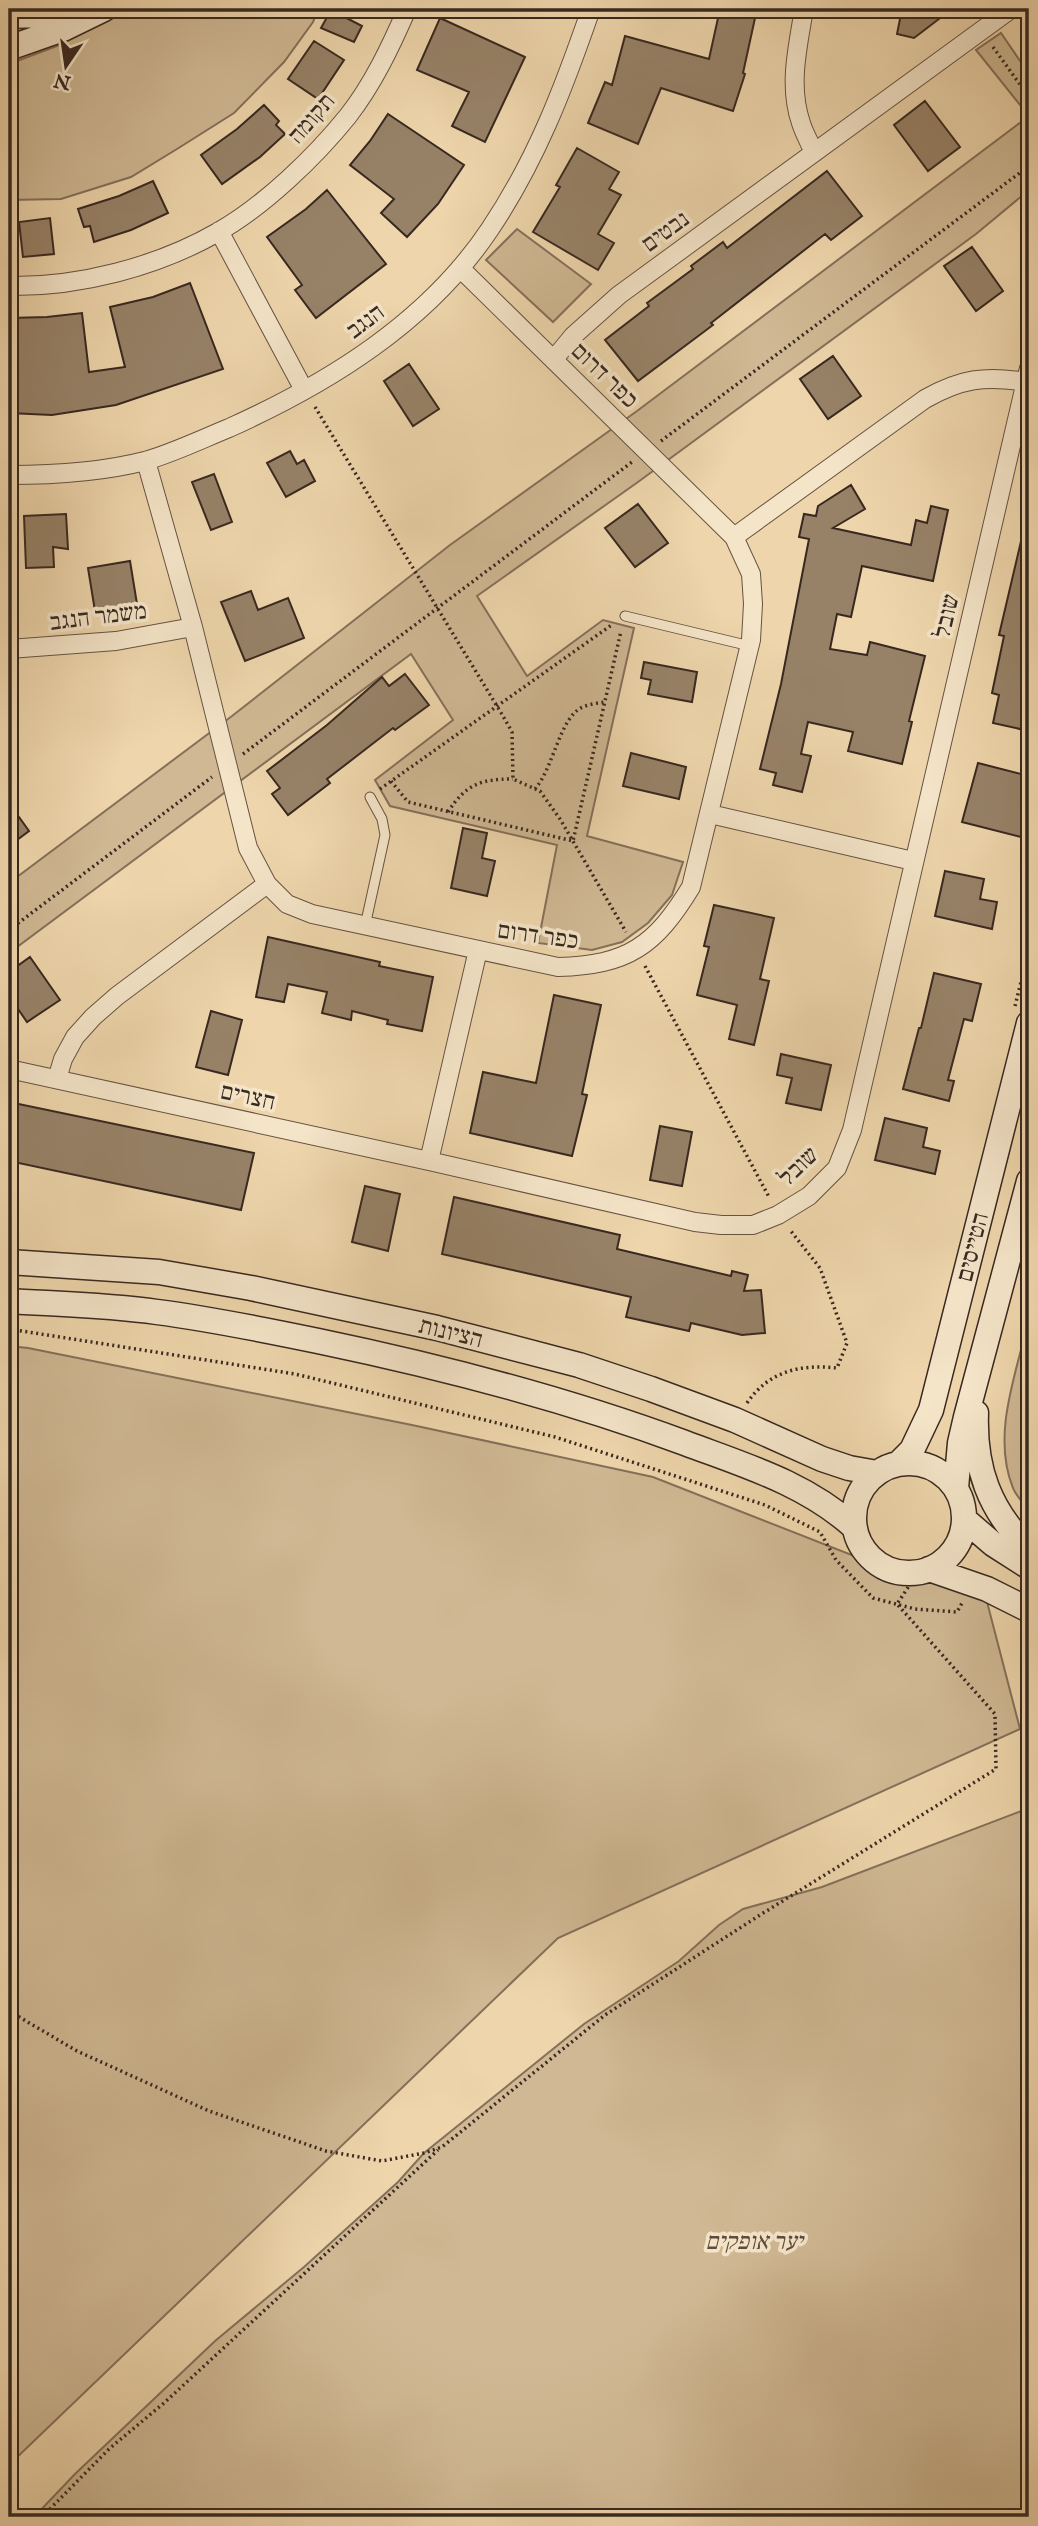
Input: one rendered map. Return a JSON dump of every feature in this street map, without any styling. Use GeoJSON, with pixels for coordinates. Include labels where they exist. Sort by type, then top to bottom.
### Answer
{"type":"FeatureCollection","features":[{"type":"Feature","properties":{"kind":"street"},"geometry":{"type":"LineString","coordinates":[[9,16],[41,15],[59,9]]}},
{"type":"Feature","properties":{"kind":"street"},"geometry":{"type":"LineString","coordinates":[[9,48],[63,29],[104,9]]}},
{"type":"Feature","properties":{"kind":"street","name":"תקומה"},"geometry":{"type":"LineString","coordinates":[[9,286],[68,281],[112,273],[171,255],[219,232],[269,195],[312,158],[350,114],[384,60],[407,9]]}},
{"type":"Feature","properties":{"kind":"street","name":"הנגב"},"geometry":{"type":"LineString","coordinates":[[9,475],[86,470],[146,461],[216,433],[304,390],[395,331],[460,268],[489,230],[542,141],[591,9]]}},
{"type":"Feature","properties":{"kind":"street"},"geometry":{"type":"LineString","coordinates":[[804,9],[795,65],[795,93],[800,121],[814,153]]}},
{"type":"Feature","properties":{"kind":"street","name":"נבטים"},"geometry":{"type":"LineString","coordinates":[[554,359],[595,314],[1011,9]]}},
{"type":"Feature","properties":{"kind":"street"},"geometry":{"type":"LineString","coordinates":[[219,232],[304,390]]}},
{"type":"Feature","properties":{"kind":"street","name":"כפר דרום"},"geometry":{"type":"LineString","coordinates":[[146,461],[192,626],[248,848],[267,884],[287,904],[312,914],[558,967],[600,964],[621,959],[649,940],[674,915],[691,887],[750,646],[754,604],[751,574],[734,537],[460,268]]}},
{"type":"Feature","properties":{"kind":"street","name":"שובל"},"geometry":{"type":"LineString","coordinates":[[734,537],[925,399],[949,386],[1027,375],[852,1130],[837,1168],[809,1196],[778,1215]]}},
{"type":"Feature","properties":{"kind":"street","name":"משמר הנגב"},"geometry":{"type":"LineString","coordinates":[[9,649],[117,641],[192,626]]}},
{"type":"Feature","properties":{"kind":"street"},"geometry":{"type":"LineString","coordinates":[[710,814],[913,861]]}},
{"type":"Feature","properties":{"kind":"street"},"geometry":{"type":"LineString","coordinates":[[57,1079],[63,1059],[75,1037],[93,1017],[117,996],[267,884]]}},
{"type":"Feature","properties":{"kind":"street"},"geometry":{"type":"LineString","coordinates":[[429,1161],[478,950]]}},
{"type":"Feature","properties":{"kind":"street","name":"הטייסים"},"geometry":{"type":"LineString","coordinates":[[888,1468],[912,1450],[931,1410],[1021,1017]]}},
{"type":"Feature","properties":{"kind":"street","name":"חצרים"},"geometry":{"type":"LineString","coordinates":[[9,1069],[429,1161],[695,1223],[753,1225],[778,1215]]}},
{"type":"Feature","properties":{"kind":"street","name":"הטייסים"},"geometry":{"type":"LineString","coordinates":[[956,1489],[960,1443],[1029,1181]]}},
{"type":"Feature","properties":{"kind":"street","name":"הציונות"},"geometry":{"type":"LineString","coordinates":[[9,1262],[159,1272],[251,1288],[438,1328],[579,1365],[734,1420],[849,1468],[888,1468]]}},
{"type":"Feature","properties":{"kind":"street","name":"הציונות"},"geometry":{"type":"LineString","coordinates":[[9,1301],[155,1311],[283,1334],[454,1372],[568,1403],[639,1426],[779,1478],[832,1507],[854,1527]]}},
{"type":"Feature","properties":{"kind":"street"},"geometry":{"type":"LineString","coordinates":[[978,1374],[978,1464],[990,1498],[1016,1536],[1029,1549]]}},
{"type":"Feature","properties":{"kind":"street"},"geometry":{"type":"LineString","coordinates":[[923,1570],[938,1564],[954,1550],[963,1530],[963,1508],[956,1489],[949,1480],[932,1468],[921,1464],[888,1468],[870,1478],[858,1495],[854,1512],[854,1527],[862,1547],[876,1562],[897,1571],[923,1570],[972,1583],[1029,1610]]}},
{"type":"Feature","properties":{"kind":"street"},"geometry":{"type":"LineString","coordinates":[[964,1519],[993,1544],[1029,1567]]}},
{"type":"Feature","properties":{"kind":"lane"},"geometry":{"type":"LineString","coordinates":[[625,616],[750,646]]}},
{"type":"Feature","properties":{"kind":"lane"},"geometry":{"type":"LineString","coordinates":[[365,926],[385,835],[382,819],[370,796]]}},
{"type":"Feature","properties":{"kind":"path"},"geometry":{"type":"LineString","coordinates":[[982,31],[1029,97]]}},
{"type":"Feature","properties":{"kind":"path"},"geometry":{"type":"LineString","coordinates":[[9,930],[1029,166]]}},
{"type":"Feature","properties":{"kind":"path"},"geometry":{"type":"LineString","coordinates":[[304,390],[512,732],[513,779]]}},
{"type":"Feature","properties":{"kind":"path"},"geometry":{"type":"LineString","coordinates":[[370,796],[625,616]]}},
{"type":"Feature","properties":{"kind":"path"},"geometry":{"type":"LineString","coordinates":[[573,841],[625,616]]}},
{"type":"Feature","properties":{"kind":"path"},"geometry":{"type":"LineString","coordinates":[[535,789],[544,779],[570,717],[581,708],[605,702]]}},
{"type":"Feature","properties":{"kind":"path"},"geometry":{"type":"LineString","coordinates":[[448,812],[458,797],[471,786],[489,779],[513,779],[540,791],[560,818],[636,949],[778,1215],[820,1268],[847,1343],[837,1368],[813,1366],[776,1374],[755,1391],[734,1420]]}},
{"type":"Feature","properties":{"kind":"path"},"geometry":{"type":"LineString","coordinates":[[391,781],[408,802],[573,841]]}},
{"type":"Feature","properties":{"kind":"path"},"geometry":{"type":"LineString","coordinates":[[1021,1017],[1029,950]]}},
{"type":"Feature","properties":{"kind":"path"},"geometry":{"type":"LineString","coordinates":[[9,1329],[295,1374],[555,1437],[765,1505],[820,1532],[836,1560],[873,1598],[915,1609],[957,1612],[972,1583]]}},
{"type":"Feature","properties":{"kind":"path"},"geometry":{"type":"LineString","coordinates":[[897,1604],[923,1570]]}},
{"type":"Feature","properties":{"kind":"path"},"geometry":{"type":"LineString","coordinates":[[42,2517],[108,2449],[164,2403],[442,2147],[605,2015],[996,1769],[995,1714],[897,1604]]}},
{"type":"Feature","properties":{"kind":"path"},"geometry":{"type":"LineString","coordinates":[[9,2011],[78,2051],[209,2111],[326,2151],[382,2161],[424,2154],[442,2147]]}},
{"type":"Feature","properties":{"kind":"green space"},"geometry":{"type":"Polygon","coordinates":[[[114,9],[318,9],[313,22],[284,62],[234,113],[177,149],[131,177],[61,199],[9,200],[9,64],[62,44],[114,9]]]}},
{"type":"Feature","properties":{"kind":"green space"},"geometry":{"type":"Polygon","coordinates":[[[1001,33],[1029,74],[1029,116],[976,50],[1001,33]]]}},
{"type":"Feature","properties":{"kind":"green space"},"geometry":{"type":"Polygon","coordinates":[[[1029,116],[1029,190],[976,234],[638,482],[477,596],[527,676],[603,620],[634,628],[587,836],[683,862],[672,895],[648,923],[622,942],[592,950],[538,943],[557,845],[390,806],[375,780],[453,720],[411,654],[9,953],[9,883],[232,716],[450,545],[637,411],[1029,116]]]}},
{"type":"Feature","properties":{"kind":"green space"},"geometry":{"type":"Polygon","coordinates":[[[517,229],[591,284],[553,322],[486,260],[517,229]]]}},
{"type":"Feature","properties":{"kind":"green space"},"geometry":{"type":"Polygon","coordinates":[[[1029,1318],[1029,1510],[1013,1488],[1007,1467],[1005,1425],[1029,1318]]]}},
{"type":"Feature","properties":{"kind":"green space"},"geometry":{"type":"Polygon","coordinates":[[[9,1346],[412,1425],[653,1477],[900,1574],[986,1598],[1020,1729],[558,1938],[9,2465],[9,1346]]]}},
{"type":"Feature","properties":{"kind":"green space","name":"יער אופקים"},"geometry":{"type":"Polygon","coordinates":[[[1029,1808],[1029,2517],[34,2517],[75,2474],[215,2341],[304,2267],[398,2182],[424,2153],[584,2024],[679,1961],[719,1925],[743,1909],[822,1887],[1029,1808]]]}},
{"type":"Feature","properties":{"kind":"building"},"geometry":{"type":"Polygon","coordinates":[[[720,9],[757,9],[743,73],[745,74],[733,111],[661,88],[638,144],[588,123],[605,82],[612,85],[625,36],[709,59],[720,9]]]}},
{"type":"Feature","properties":{"kind":"building"},"geometry":{"type":"Polygon","coordinates":[[[902,9],[952,9],[914,38],[897,34],[902,9]]]}},
{"type":"Feature","properties":{"kind":"building"},"geometry":{"type":"Polygon","coordinates":[[[331,10],[362,26],[354,42],[321,28],[331,10]]]}},
{"type":"Feature","properties":{"kind":"building"},"geometry":{"type":"Polygon","coordinates":[[[440,18],[525,57],[485,142],[452,126],[469,92],[417,70],[440,18]]]}},
{"type":"Feature","properties":{"kind":"building"},"geometry":{"type":"Polygon","coordinates":[[[314,41],[344,60],[318,99],[288,79],[314,41]]]}},
{"type":"Feature","properties":{"kind":"building"},"geometry":{"type":"Polygon","coordinates":[[[925,101],[960,147],[928,171],[894,125],[925,101]]]}},
{"type":"Feature","properties":{"kind":"building"},"geometry":{"type":"Polygon","coordinates":[[[264,105],[279,121],[276,125],[285,134],[260,157],[222,184],[201,155],[264,105]]]}},
{"type":"Feature","properties":{"kind":"building"},"geometry":{"type":"Polygon","coordinates":[[[388,114],[464,165],[438,204],[407,237],[381,213],[394,199],[350,165],[388,114]]]}},
{"type":"Feature","properties":{"kind":"building"},"geometry":{"type":"Polygon","coordinates":[[[577,148],[619,172],[609,189],[621,195],[598,234],[614,243],[598,270],[533,232],[560,187],[556,185],[577,148]]]}},
{"type":"Feature","properties":{"kind":"building"},"geometry":{"type":"Polygon","coordinates":[[[827,171],[862,216],[831,240],[825,234],[711,323],[713,325],[638,381],[605,340],[649,306],[647,303],[693,269],[691,266],[723,242],[727,248],[827,171]]]}},
{"type":"Feature","properties":{"kind":"building"},"geometry":{"type":"Polygon","coordinates":[[[153,181],[168,213],[131,230],[94,242],[90,226],[84,227],[78,209],[119,196],[153,181]]]}},
{"type":"Feature","properties":{"kind":"building"},"geometry":{"type":"Polygon","coordinates":[[[327,190],[386,264],[316,318],[295,290],[302,285],[267,237],[327,190]]]}},
{"type":"Feature","properties":{"kind":"building"},"geometry":{"type":"Polygon","coordinates":[[[50,218],[54,254],[23,257],[19,222],[50,218]]]}},
{"type":"Feature","properties":{"kind":"building"},"geometry":{"type":"Polygon","coordinates":[[[972,247],[1003,291],[976,311],[944,266],[972,247]]]}},
{"type":"Feature","properties":{"kind":"building"},"geometry":{"type":"Polygon","coordinates":[[[190,283],[223,369],[116,405],[52,415],[9,413],[9,318],[82,313],[89,372],[125,367],[110,307],[153,297],[190,283]]]}},
{"type":"Feature","properties":{"kind":"building"},"geometry":{"type":"Polygon","coordinates":[[[833,356],[861,396],[828,419],[800,379],[833,356]]]}},
{"type":"Feature","properties":{"kind":"building"},"geometry":{"type":"Polygon","coordinates":[[[409,364],[439,409],[413,426],[384,381],[409,364]]]}},
{"type":"Feature","properties":{"kind":"building"},"geometry":{"type":"Polygon","coordinates":[[[290,451],[297,464],[304,460],[315,481],[286,497],[267,463],[290,451]]]}},
{"type":"Feature","properties":{"kind":"building"},"geometry":{"type":"Polygon","coordinates":[[[214,474],[232,522],[211,530],[192,482],[214,474]]]}},
{"type":"Feature","properties":{"kind":"building"},"geometry":{"type":"Polygon","coordinates":[[[851,485],[865,509],[833,528],[911,545],[916,520],[927,523],[931,506],[948,510],[933,581],[862,566],[851,617],[837,614],[830,649],[867,655],[870,642],[925,656],[909,721],[912,722],[902,764],[848,751],[853,732],[808,722],[801,754],[811,756],[802,792],[773,785],[776,773],[760,769],[781,684],[809,539],[799,537],[804,514],[816,516],[818,506],[851,485]]]}},
{"type":"Feature","properties":{"kind":"building"},"geometry":{"type":"Polygon","coordinates":[[[638,504],[668,543],[635,567],[605,528],[638,504]]]}},
{"type":"Feature","properties":{"kind":"building"},"geometry":{"type":"Polygon","coordinates":[[[66,514],[68,549],[53,547],[54,567],[26,568],[24,516],[66,514]]]}},
{"type":"Feature","properties":{"kind":"building"},"geometry":{"type":"Polygon","coordinates":[[[1022,537],[1029,537],[1029,731],[993,723],[999,695],[992,693],[1004,636],[999,635],[1022,537]]]}},
{"type":"Feature","properties":{"kind":"building"},"geometry":{"type":"Polygon","coordinates":[[[130,561],[137,604],[95,611],[88,568],[130,561]]]}},
{"type":"Feature","properties":{"kind":"building"},"geometry":{"type":"Polygon","coordinates":[[[251,591],[258,610],[288,598],[304,638],[245,661],[221,602],[251,591]]]}},
{"type":"Feature","properties":{"kind":"building"},"geometry":{"type":"Polygon","coordinates":[[[644,662],[697,672],[692,702],[648,694],[651,680],[641,678],[644,662]]]}},
{"type":"Feature","properties":{"kind":"building"},"geometry":{"type":"Polygon","coordinates":[[[405,674],[429,705],[395,730],[393,728],[327,779],[330,783],[288,815],[272,794],[280,788],[267,771],[327,725],[382,677],[389,686],[405,674]]]}},
{"type":"Feature","properties":{"kind":"building"},"geometry":{"type":"Polygon","coordinates":[[[631,753],[686,767],[679,799],[623,786],[631,753]]]}},
{"type":"Feature","properties":{"kind":"building"},"geometry":{"type":"Polygon","coordinates":[[[978,763],[1029,776],[1029,804],[1021,837],[962,822],[978,763]]]}},
{"type":"Feature","properties":{"kind":"building"},"geometry":{"type":"Polygon","coordinates":[[[9,803],[29,831],[9,846],[9,803]]]}},
{"type":"Feature","properties":{"kind":"building"},"geometry":{"type":"Polygon","coordinates":[[[463,828],[487,833],[482,858],[495,861],[487,896],[451,888],[463,828]]]}},
{"type":"Feature","properties":{"kind":"building"},"geometry":{"type":"Polygon","coordinates":[[[945,871],[984,879],[980,899],[997,902],[992,929],[935,916],[945,871]]]}},
{"type":"Feature","properties":{"kind":"building"},"geometry":{"type":"Polygon","coordinates":[[[714,905],[774,918],[760,979],[769,981],[754,1045],[729,1039],[737,1005],[697,995],[709,947],[704,946],[714,905]]]}},
{"type":"Feature","properties":{"kind":"building"},"geometry":{"type":"Polygon","coordinates":[[[268,937],[433,977],[422,1031],[387,1024],[388,1020],[352,1011],[351,1020],[322,1013],[327,992],[288,984],[284,1002],[256,997],[268,937]]]}},
{"type":"Feature","properties":{"kind":"building"},"geometry":{"type":"Polygon","coordinates":[[[30,957],[60,1000],[27,1022],[9,996],[9,972],[30,957]]]}},
{"type":"Feature","properties":{"kind":"building"},"geometry":{"type":"Polygon","coordinates":[[[934,973],[981,984],[972,1021],[964,1019],[948,1080],[954,1081],[949,1101],[903,1089],[934,973]]]}},
{"type":"Feature","properties":{"kind":"building"},"geometry":{"type":"Polygon","coordinates":[[[554,995],[601,1005],[582,1094],[587,1095],[572,1156],[470,1133],[483,1072],[536,1083],[554,995]]]}},
{"type":"Feature","properties":{"kind":"building"},"geometry":{"type":"Polygon","coordinates":[[[211,1011],[242,1020],[228,1075],[196,1067],[211,1011]]]}},
{"type":"Feature","properties":{"kind":"building"},"geometry":{"type":"Polygon","coordinates":[[[781,1054],[831,1065],[821,1110],[786,1103],[792,1078],[777,1075],[781,1054]]]}},
{"type":"Feature","properties":{"kind":"building"},"geometry":{"type":"Polygon","coordinates":[[[9,1102],[254,1153],[241,1210],[9,1161],[9,1102]]]}},
{"type":"Feature","properties":{"kind":"building"},"geometry":{"type":"Polygon","coordinates":[[[885,1118],[927,1128],[923,1147],[940,1151],[935,1174],[875,1160],[885,1118]]]}},
{"type":"Feature","properties":{"kind":"building"},"geometry":{"type":"Polygon","coordinates":[[[660,1126],[692,1132],[682,1186],[650,1180],[660,1126]]]}},
{"type":"Feature","properties":{"kind":"building"},"geometry":{"type":"Polygon","coordinates":[[[365,1186],[400,1194],[388,1251],[352,1242],[365,1186]]]}},
{"type":"Feature","properties":{"kind":"building"},"geometry":{"type":"Polygon","coordinates":[[[454,1197],[620,1235],[617,1249],[731,1276],[732,1271],[748,1275],[744,1291],[761,1290],[765,1333],[742,1335],[691,1323],[689,1331],[626,1317],[631,1297],[442,1254],[454,1197]]]}}]}
